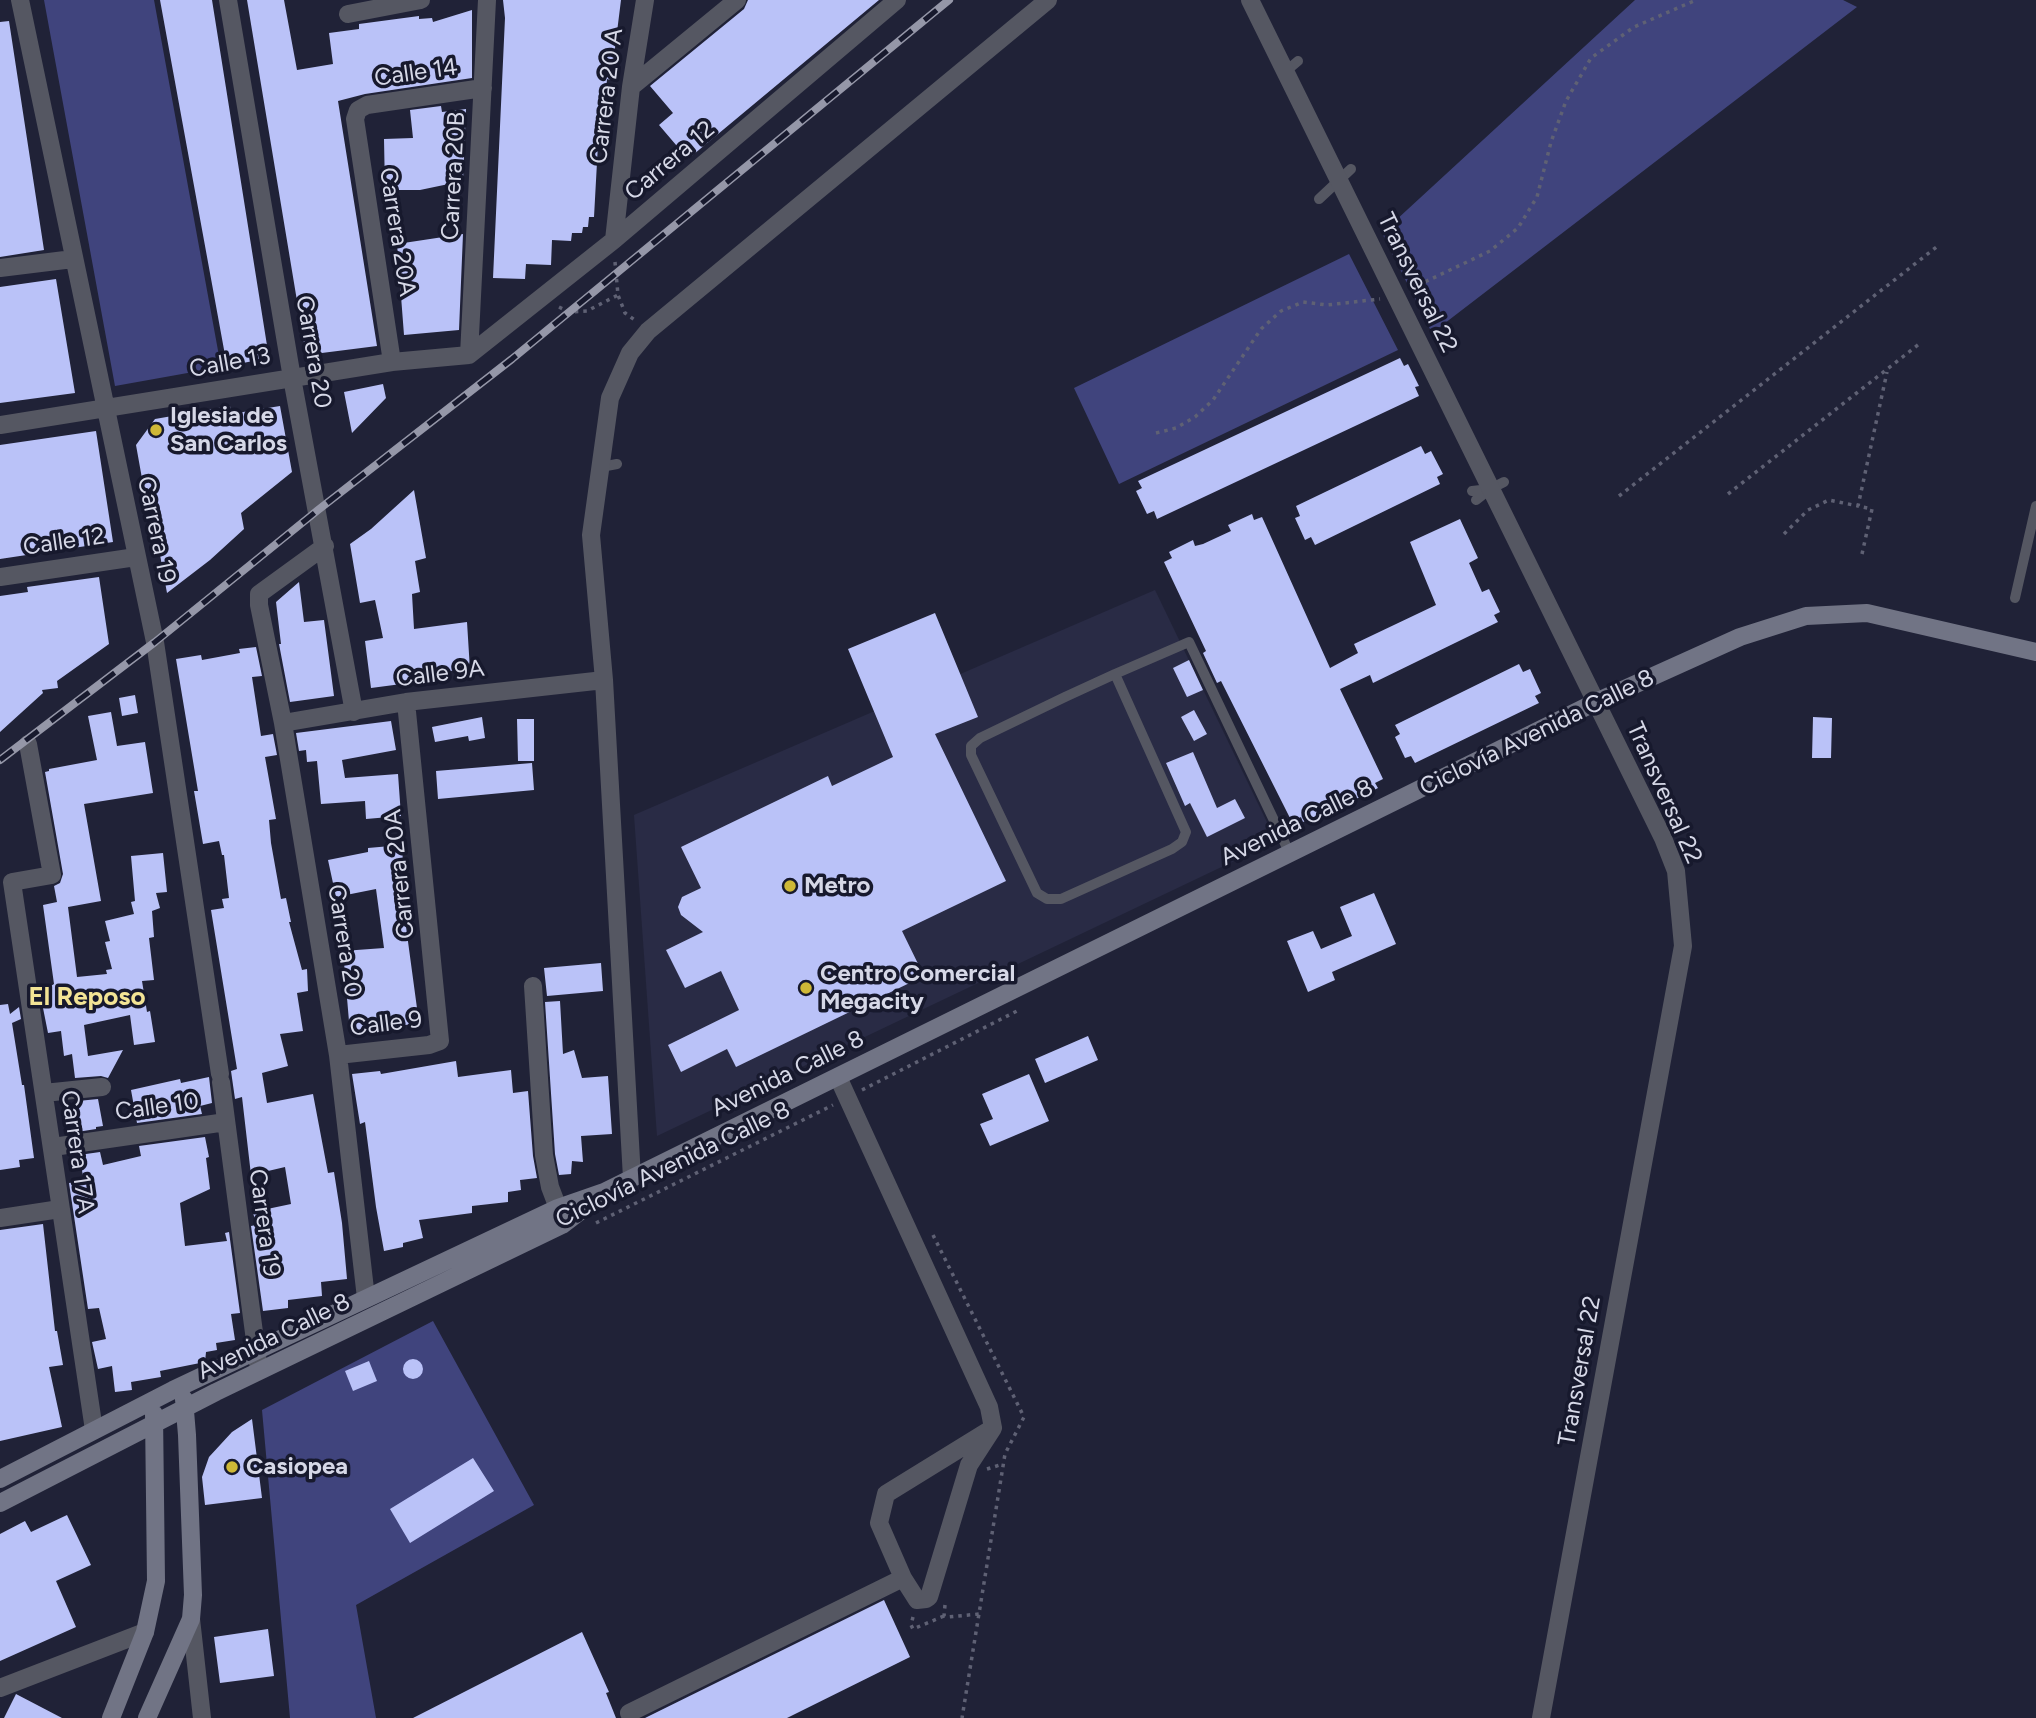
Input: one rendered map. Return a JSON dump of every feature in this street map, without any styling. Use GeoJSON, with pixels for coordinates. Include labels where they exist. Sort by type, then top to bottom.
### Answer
{"type":"FeatureCollection","features":[{"type":"Feature","properties":{"kind":"main road","name":"Avenida Calle 8"},"geometry":{"type":"LineString","coordinates":[[0,1479],[182,1385],[558,1208],[604,1192],[1596,702],[1740,637],[1806,616],[1867,613],[2036,652]]}},
{"type":"Feature","properties":{"kind":"main road","name":"Avenida Calle 8"},"geometry":{"type":"LineString","coordinates":[[0,1503],[259,1371],[562,1225],[604,1192]]}},
{"type":"Feature","properties":{"kind":"main road"},"geometry":{"type":"LineString","coordinates":[[147,1718],[191,1619],[193,1595],[187,1435],[182,1385]]}},
{"type":"Feature","properties":{"kind":"main road"},"geometry":{"type":"LineString","coordinates":[[111,1718],[145,1632],[156,1581],[153,1400]]}},
{"type":"Feature","properties":{"kind":"street","name":"Carrera 19"},"geometry":{"type":"LineString","coordinates":[[20,0],[155,642],[220,1078],[259,1371]]}},
{"type":"Feature","properties":{"kind":"street","name":"Carrera 20"},"geometry":{"type":"LineString","coordinates":[[228,0],[292,378],[354,712]]}},
{"type":"Feature","properties":{"kind":"street"},"geometry":{"type":"LineString","coordinates":[[348,14],[421,0]]}},
{"type":"Feature","properties":{"kind":"street","name":"Carrera 20B"},"geometry":{"type":"LineString","coordinates":[[469,355],[487,0]]}},
{"type":"Feature","properties":{"kind":"street","name":"Carrera 20 A"},"geometry":{"type":"LineString","coordinates":[[614,240],[631,87],[645,0]]}},
{"type":"Feature","properties":{"kind":"street"},"geometry":{"type":"LineString","coordinates":[[631,87],[737,0]]}},
{"type":"Feature","properties":{"kind":"street","name":"Carrera 12"},"geometry":{"type":"LineString","coordinates":[[469,355],[614,240],[897,0]]}},
{"type":"Feature","properties":{"kind":"street"},"geometry":{"type":"LineString","coordinates":[[632,1178],[604,680],[591,535],[609,466],[610,398],[630,353],[648,331],[1048,0]]}},
{"type":"Feature","properties":{"kind":"street","name":"Transversal 22"},"geometry":{"type":"LineString","coordinates":[[1250,0],[1292,67],[1345,175],[1396,295],[1485,490],[1596,702],[1663,838],[1676,871],[1683,946],[1541,1718]]}},
{"type":"Feature","properties":{"kind":"street","name":"Calle 14"},"geometry":{"type":"LineString","coordinates":[[358,110],[367,104],[483,88]]}},
{"type":"Feature","properties":{"kind":"street","name":"Carrera 20A"},"geometry":{"type":"LineString","coordinates":[[358,110],[355,119],[393,362]]}},
{"type":"Feature","properties":{"kind":"street"},"geometry":{"type":"LineString","coordinates":[[0,268],[73,259]]}},
{"type":"Feature","properties":{"kind":"street","name":"Calle 13"},"geometry":{"type":"LineString","coordinates":[[0,425],[393,362],[469,355]]}},
{"type":"Feature","properties":{"kind":"street","name":"Carrera 20"},"geometry":{"type":"LineString","coordinates":[[325,546],[259,594],[258,605],[283,723],[338,1055],[366,1298]]}},
{"type":"Feature","properties":{"kind":"street","name":"Calle 12"},"geometry":{"type":"LineString","coordinates":[[0,577],[136,557]]}},
{"type":"Feature","properties":{"kind":"street","name":"Calle 9A"},"geometry":{"type":"LineString","coordinates":[[283,723],[406,702],[604,680]]}},
{"type":"Feature","properties":{"kind":"street","name":"Carrera 20A"},"geometry":{"type":"LineString","coordinates":[[406,702],[440,1041]]}},
{"type":"Feature","properties":{"kind":"street","name":"Carrera 17A"},"geometry":{"type":"LineString","coordinates":[[28,744],[52,875],[12,882],[94,1430]]}},
{"type":"Feature","properties":{"kind":"street"},"geometry":{"type":"LineString","coordinates":[[533,986],[544,1155],[550,1187],[558,1208]]}},
{"type":"Feature","properties":{"kind":"street","name":"Calle 9"},"geometry":{"type":"LineString","coordinates":[[338,1055],[429,1045],[440,1041]]}},
{"type":"Feature","properties":{"kind":"street"},"geometry":{"type":"LineString","coordinates":[[838,1077],[989,1407],[993,1428],[969,1465],[929,1597],[917,1600],[903,1578],[879,1523],[886,1494],[993,1428]]}},
{"type":"Feature","properties":{"kind":"street"},"geometry":{"type":"LineString","coordinates":[[44,1093],[102,1087]]}},
{"type":"Feature","properties":{"kind":"street","name":"Calle 10"},"geometry":{"type":"LineString","coordinates":[[53,1147],[226,1122]]}},
{"type":"Feature","properties":{"kind":"street"},"geometry":{"type":"LineString","coordinates":[[0,1218],[60,1209]]}},
{"type":"Feature","properties":{"kind":"street"},"geometry":{"type":"LineString","coordinates":[[629,1713],[903,1578]]}},
{"type":"Feature","properties":{"kind":"street"},"geometry":{"type":"LineString","coordinates":[[191,1619],[202,1718]]}},
{"type":"Feature","properties":{"kind":"street"},"geometry":{"type":"LineString","coordinates":[[0,1688],[145,1632]]}},
{"type":"Feature","properties":{"kind":"lane"},"geometry":{"type":"LineString","coordinates":[[1320,200],[1345,175]]}},
{"type":"Feature","properties":{"kind":"lane"},"geometry":{"type":"LineString","coordinates":[[2015,598],[2036,506]]}},
{"type":"Feature","properties":{"kind":"lane"},"geometry":{"type":"LineString","coordinates":[[1115,674],[1186,832],[1182,842],[1172,849],[1061,899],[1047,899],[1037,893],[971,755],[971,746],[980,738],[1115,674],[1189,642],[1290,854]]}},
{"type":"Feature","properties":{"kind":"path"},"geometry":{"type":"LineString","coordinates":[[1156,433],[1176,428],[1195,417],[1213,400],[1261,329],[1281,311],[1303,302],[1328,305],[1373,301],[1396,295],[1490,251],[1518,228],[1537,197],[1551,142],[1566,101],[1591,58],[1633,27],[1696,0]]}},
{"type":"Feature","properties":{"kind":"path"},"geometry":{"type":"LineString","coordinates":[[614,240],[618,295],[625,313],[648,331]]}},
{"type":"Feature","properties":{"kind":"path"},"geometry":{"type":"LineString","coordinates":[[1619,496],[1940,245]]}},
{"type":"Feature","properties":{"kind":"path"},"geometry":{"type":"LineString","coordinates":[[541,298],[569,312],[587,311],[618,295]]}},
{"type":"Feature","properties":{"kind":"path"},"geometry":{"type":"LineString","coordinates":[[1728,494],[1919,344]]}},
{"type":"Feature","properties":{"kind":"path"},"geometry":{"type":"LineString","coordinates":[[1858,506],[1887,370]]}},
{"type":"Feature","properties":{"kind":"path"},"geometry":{"type":"LineString","coordinates":[[1784,534],[1808,510],[1829,500],[1872,509],[1862,554]]}},
{"type":"Feature","properties":{"kind":"path","name":"Ciclovía Avenida Calle 8"},"geometry":{"type":"LineString","coordinates":[[589,1227],[1027,1005]]}},
{"type":"Feature","properties":{"kind":"path"},"geometry":{"type":"LineString","coordinates":[[962,1718],[1005,1454]]}},
{"type":"Feature","properties":{"kind":"shaded area"},"geometry":{"type":"Polygon","coordinates":[[[44,0],[154,0],[221,367],[115,386],[44,0]]]}},
{"type":"Feature","properties":{"kind":"shaded area"},"geometry":{"type":"Polygon","coordinates":[[[1635,0],[1843,0],[1857,7],[1432,333],[1382,233],[1635,0]]]}},
{"type":"Feature","properties":{"kind":"shaded area"},"geometry":{"type":"Polygon","coordinates":[[[1349,254],[1398,350],[1119,484],[1074,388],[1349,254]]]}},
{"type":"Feature","properties":{"kind":"shaded area","name":"Centro Comercial Megacity"},"geometry":{"type":"Polygon","coordinates":[[[1155,590],[1276,841],[657,1136],[634,815],[1155,590]]]}},
{"type":"Feature","properties":{"kind":"shaded area"},"geometry":{"type":"Polygon","coordinates":[[[433,1321],[534,1505],[356,1605],[376,1718],[290,1718],[262,1410],[433,1321]]]}},
{"type":"Feature","properties":{"kind":"building"},"geometry":{"type":"Polygon","coordinates":[[[160,0],[212,0],[269,358],[227,366],[160,0]]]}},
{"type":"Feature","properties":{"kind":"building"},"geometry":{"type":"Polygon","coordinates":[[[247,0],[284,0],[297,70],[333,64],[329,33],[359,29],[359,24],[419,16],[419,19],[432,18],[433,22],[472,10],[472,78],[365,94],[338,101],[377,346],[306,355],[247,0]]]}},
{"type":"Feature","properties":{"kind":"building"},"geometry":{"type":"Polygon","coordinates":[[[503,0],[621,0],[611,80],[607,79],[602,144],[598,144],[594,217],[589,217],[588,227],[583,227],[582,233],[572,233],[571,241],[552,240],[551,265],[526,264],[525,279],[493,278],[505,18],[503,0]]]}},
{"type":"Feature","properties":{"kind":"building"},"geometry":{"type":"Polygon","coordinates":[[[748,0],[879,0],[688,159],[659,125],[673,113],[650,86],[744,9],[748,0]]]}},
{"type":"Feature","properties":{"kind":"building"},"geometry":{"type":"Polygon","coordinates":[[[9,21],[44,250],[0,257],[0,22],[9,21]]]}},
{"type":"Feature","properties":{"kind":"building"},"geometry":{"type":"Polygon","coordinates":[[[441,106],[442,112],[466,109],[463,181],[420,190],[385,190],[384,139],[413,138],[410,110],[441,106]]]}},
{"type":"Feature","properties":{"kind":"building"},"geometry":{"type":"Polygon","coordinates":[[[463,234],[459,330],[404,335],[397,244],[463,234]]]}},
{"type":"Feature","properties":{"kind":"building"},"geometry":{"type":"Polygon","coordinates":[[[56,279],[75,393],[0,403],[0,287],[56,279]]]}},
{"type":"Feature","properties":{"kind":"building"},"geometry":{"type":"Polygon","coordinates":[[[1400,358],[1404,366],[1408,364],[1419,386],[1415,387],[1419,396],[1157,519],[1154,511],[1147,514],[1136,491],[1142,488],[1138,481],[1400,358]]]}},
{"type":"Feature","properties":{"kind":"building"},"geometry":{"type":"Polygon","coordinates":[[[383,384],[386,398],[352,433],[344,392],[383,384]]]}},
{"type":"Feature","properties":{"kind":"building"},"geometry":{"type":"Polygon","coordinates":[[[230,406],[231,414],[280,406],[292,472],[241,513],[244,529],[210,560],[167,593],[152,511],[148,512],[136,445],[155,419],[230,406]]]}},
{"type":"Feature","properties":{"kind":"building"},"geometry":{"type":"Polygon","coordinates":[[[96,431],[113,542],[0,559],[0,445],[96,431]]]}},
{"type":"Feature","properties":{"kind":"building"},"geometry":{"type":"Polygon","coordinates":[[[1421,446],[1425,454],[1431,451],[1443,474],[1437,477],[1440,484],[1315,545],[1311,537],[1305,540],[1295,518],[1300,516],[1296,506],[1421,446]]]}},
{"type":"Feature","properties":{"kind":"building"},"geometry":{"type":"Polygon","coordinates":[[[414,490],[426,558],[415,561],[420,592],[412,594],[414,629],[467,622],[470,670],[448,671],[448,676],[432,680],[371,688],[365,641],[383,638],[375,600],[360,603],[350,544],[414,490]]]}},
{"type":"Feature","properties":{"kind":"building"},"geometry":{"type":"Polygon","coordinates":[[[1252,514],[1254,520],[1262,517],[1330,668],[1358,653],[1354,644],[1436,605],[1410,542],[1460,519],[1478,558],[1469,563],[1482,592],[1489,589],[1500,612],[1494,615],[1498,622],[1373,683],[1370,675],[1340,689],[1383,779],[1375,783],[1378,788],[1356,799],[1354,794],[1303,822],[1301,817],[1292,822],[1221,681],[1217,683],[1203,653],[1206,651],[1164,562],[1172,558],[1169,552],[1193,540],[1195,546],[1203,544],[1231,531],[1228,525],[1252,514]]]}},
{"type":"Feature","properties":{"kind":"building"},"geometry":{"type":"Polygon","coordinates":[[[99,577],[109,644],[57,681],[58,688],[42,690],[43,693],[0,732],[0,596],[28,592],[27,587],[99,577]]]}},
{"type":"Feature","properties":{"kind":"building"},"geometry":{"type":"Polygon","coordinates":[[[299,582],[304,622],[324,620],[334,696],[290,702],[279,644],[276,602],[299,582]]]}},
{"type":"Feature","properties":{"kind":"building"},"geometry":{"type":"Polygon","coordinates":[[[935,613],[978,717],[935,734],[1006,881],[902,931],[924,976],[736,1067],[727,1049],[681,1072],[668,1045],[739,1010],[721,971],[685,988],[666,950],[703,932],[681,915],[678,907],[682,897],[701,888],[681,847],[828,776],[832,786],[893,757],[848,649],[935,613]]]}},
{"type":"Feature","properties":{"kind":"building"},"geometry":{"type":"Polygon","coordinates":[[[256,647],[262,676],[252,677],[261,736],[273,734],[277,755],[265,757],[276,819],[269,820],[271,843],[281,899],[286,898],[289,922],[302,970],[307,969],[308,991],[297,993],[303,1031],[280,1034],[288,1066],[262,1073],[267,1103],[313,1094],[328,1173],[334,1172],[347,1279],[321,1282],[322,1296],[288,1300],[288,1308],[263,1311],[251,1226],[256,1225],[253,1212],[291,1204],[285,1167],[251,1175],[242,1097],[235,1099],[231,1071],[237,1069],[211,910],[224,908],[222,899],[229,898],[224,855],[219,841],[203,844],[194,791],[198,791],[176,659],[201,655],[202,660],[256,647]]]}},
{"type":"Feature","properties":{"kind":"building"},"geometry":{"type":"Polygon","coordinates":[[[1189,660],[1203,690],[1187,697],[1173,668],[1189,660]]]}},
{"type":"Feature","properties":{"kind":"building"},"geometry":{"type":"Polygon","coordinates":[[[1519,664],[1523,672],[1530,669],[1541,693],[1535,696],[1539,703],[1415,763],[1411,756],[1405,758],[1395,737],[1400,734],[1395,725],[1519,664]]]}},
{"type":"Feature","properties":{"kind":"building"},"geometry":{"type":"Polygon","coordinates":[[[135,695],[138,713],[122,716],[119,698],[135,695]]]}},
{"type":"Feature","properties":{"kind":"building"},"geometry":{"type":"Polygon","coordinates":[[[1194,710],[1207,734],[1194,741],[1181,717],[1194,710]]]}},
{"type":"Feature","properties":{"kind":"building"},"geometry":{"type":"Polygon","coordinates":[[[111,712],[117,746],[145,742],[153,793],[84,804],[101,901],[68,907],[77,977],[107,974],[106,970],[112,969],[105,942],[110,941],[105,921],[134,914],[131,902],[135,901],[131,856],[163,853],[167,892],[156,893],[160,908],[152,911],[154,937],[149,938],[154,980],[142,981],[155,1042],[134,1045],[130,1015],[84,1025],[88,1056],[123,1050],[108,1078],[75,1078],[72,1054],[64,1056],[61,1031],[48,1033],[40,993],[54,984],[43,905],[57,902],[54,886],[60,883],[63,874],[45,772],[97,760],[88,716],[111,712]]]}},
{"type":"Feature","properties":{"kind":"building"},"geometry":{"type":"Polygon","coordinates":[[[482,717],[485,738],[469,741],[468,736],[435,742],[432,727],[482,717]]]}},
{"type":"Feature","properties":{"kind":"building"},"geometry":{"type":"Polygon","coordinates":[[[1813,717],[1832,718],[1831,758],[1812,758],[1813,717]]]}},
{"type":"Feature","properties":{"kind":"building"},"geometry":{"type":"Polygon","coordinates":[[[517,719],[534,719],[534,761],[518,761],[517,719]]]}},
{"type":"Feature","properties":{"kind":"building"},"geometry":{"type":"Polygon","coordinates":[[[391,721],[396,750],[342,760],[345,778],[398,774],[401,816],[366,819],[365,801],[321,804],[317,761],[307,762],[306,750],[299,751],[296,733],[391,721]]]}},
{"type":"Feature","properties":{"kind":"building"},"geometry":{"type":"Polygon","coordinates":[[[1193,752],[1217,808],[1235,799],[1245,818],[1207,837],[1190,803],[1185,806],[1166,763],[1193,752]]]}},
{"type":"Feature","properties":{"kind":"building"},"geometry":{"type":"Polygon","coordinates":[[[532,763],[534,790],[438,799],[436,771],[532,763]]]}},
{"type":"Feature","properties":{"kind":"building"},"geometry":{"type":"Polygon","coordinates":[[[402,845],[403,864],[400,864],[404,912],[419,1023],[350,1033],[343,951],[384,948],[376,889],[336,897],[328,860],[368,852],[368,848],[402,845]]]}},
{"type":"Feature","properties":{"kind":"building"},"geometry":{"type":"Polygon","coordinates":[[[1374,893],[1396,944],[1332,972],[1335,980],[1308,992],[1287,941],[1313,931],[1321,949],[1352,936],[1340,907],[1374,893]]]}},
{"type":"Feature","properties":{"kind":"building"},"geometry":{"type":"Polygon","coordinates":[[[601,963],[603,991],[547,996],[544,968],[601,963]]]}},
{"type":"Feature","properties":{"kind":"building"},"geometry":{"type":"Polygon","coordinates":[[[560,1001],[563,1054],[574,1050],[582,1078],[608,1076],[612,1134],[581,1136],[583,1162],[572,1161],[571,1174],[559,1175],[555,1154],[545,1002],[560,1001]]]}},
{"type":"Feature","properties":{"kind":"building"},"geometry":{"type":"Polygon","coordinates":[[[8,1004],[10,1014],[19,1007],[21,1019],[12,1023],[34,1158],[19,1160],[20,1167],[0,1170],[0,1005],[8,1004]]]}},
{"type":"Feature","properties":{"kind":"building"},"geometry":{"type":"Polygon","coordinates":[[[1088,1036],[1098,1060],[1045,1083],[1035,1059],[1088,1036]]]}},
{"type":"Feature","properties":{"kind":"building"},"geometry":{"type":"Polygon","coordinates":[[[456,1061],[458,1077],[511,1070],[513,1093],[528,1091],[537,1178],[520,1180],[521,1190],[508,1192],[508,1202],[472,1206],[472,1213],[419,1220],[423,1238],[403,1243],[403,1247],[384,1251],[365,1122],[360,1124],[352,1074],[380,1071],[381,1074],[456,1061]]]}},
{"type":"Feature","properties":{"kind":"building"},"geometry":{"type":"Polygon","coordinates":[[[1029,1074],[1049,1121],[990,1146],[980,1124],[993,1119],[982,1094],[1029,1074]]]}},
{"type":"Feature","properties":{"kind":"building"},"geometry":{"type":"Polygon","coordinates":[[[209,1077],[212,1103],[200,1106],[202,1114],[137,1123],[131,1090],[180,1079],[181,1083],[209,1077]]]}},
{"type":"Feature","properties":{"kind":"building"},"geometry":{"type":"Polygon","coordinates":[[[98,1099],[103,1126],[77,1132],[74,1113],[79,1112],[78,1101],[98,1099]]]}},
{"type":"Feature","properties":{"kind":"building"},"geometry":{"type":"Polygon","coordinates":[[[205,1137],[210,1189],[180,1203],[185,1246],[227,1241],[225,1233],[229,1232],[240,1313],[231,1314],[235,1340],[216,1343],[217,1350],[206,1352],[205,1362],[160,1371],[161,1377],[131,1382],[132,1390],[115,1392],[112,1366],[98,1369],[92,1342],[106,1339],[99,1308],[88,1309],[69,1183],[84,1181],[79,1155],[100,1152],[103,1165],[141,1156],[139,1146],[205,1137]]]}},
{"type":"Feature","properties":{"kind":"building"},"geometry":{"type":"Polygon","coordinates":[[[43,1224],[55,1331],[63,1365],[49,1367],[62,1427],[0,1441],[0,1230],[43,1224]]]}},
{"type":"Feature","properties":{"kind":"building"},"geometry":{"type":"Polygon","coordinates":[[[413,1359],[420,1362],[423,1369],[420,1376],[413,1379],[406,1376],[403,1369],[406,1362],[413,1359]]]}},
{"type":"Feature","properties":{"kind":"building"},"geometry":{"type":"Polygon","coordinates":[[[369,1361],[377,1381],[353,1391],[345,1371],[369,1361]]]}},
{"type":"Feature","properties":{"kind":"building","name":"Casiopea"},"geometry":{"type":"Polygon","coordinates":[[[252,1419],[262,1498],[205,1505],[202,1477],[209,1457],[232,1432],[252,1419]]]}},
{"type":"Feature","properties":{"kind":"building"},"geometry":{"type":"Polygon","coordinates":[[[473,1458],[494,1491],[410,1543],[390,1509],[473,1458]]]}},
{"type":"Feature","properties":{"kind":"building"},"geometry":{"type":"Polygon","coordinates":[[[67,1515],[91,1565],[56,1581],[76,1627],[0,1661],[0,1534],[25,1521],[31,1532],[67,1515]]]}},
{"type":"Feature","properties":{"kind":"building"},"geometry":{"type":"Polygon","coordinates":[[[884,1600],[910,1657],[787,1718],[645,1718],[884,1600]]]}},
{"type":"Feature","properties":{"kind":"building"},"geometry":{"type":"Polygon","coordinates":[[[268,1629],[274,1676],[220,1683],[214,1637],[268,1629]]]}},
{"type":"Feature","properties":{"kind":"building"},"geometry":{"type":"Polygon","coordinates":[[[582,1632],[609,1692],[606,1693],[616,1718],[413,1718],[582,1632]]]}},
{"type":"Feature","properties":{"kind":"building"},"geometry":{"type":"Polygon","coordinates":[[[16,1694],[62,1718],[4,1718],[16,1694]]]}},
{"type":"Feature","properties":{"kind":"railway"},"geometry":{"type":"LineString","coordinates":[[0,760],[155,642],[318,510],[512,359],[949,0]]}},
{"type":"Feature","properties":{"kind":"place","name":"Iglesia de San Carlos"},"geometry":{"type":"Point","coordinates":[156,430]}},
{"type":"Feature","properties":{"kind":"place","name":"Metro"},"geometry":{"type":"Point","coordinates":[790,886]}},
{"type":"Feature","properties":{"kind":"place","name":"Centro Comercial Megacity"},"geometry":{"type":"Point","coordinates":[806,988]}},
{"type":"Feature","properties":{"kind":"place","name":"Casiopea"},"geometry":{"type":"Point","coordinates":[232,1467]}},
{"type":"Feature","properties":{"kind":"district","name":"El Reposo"},"geometry":{"type":"Point","coordinates":[87,997]}}]}
